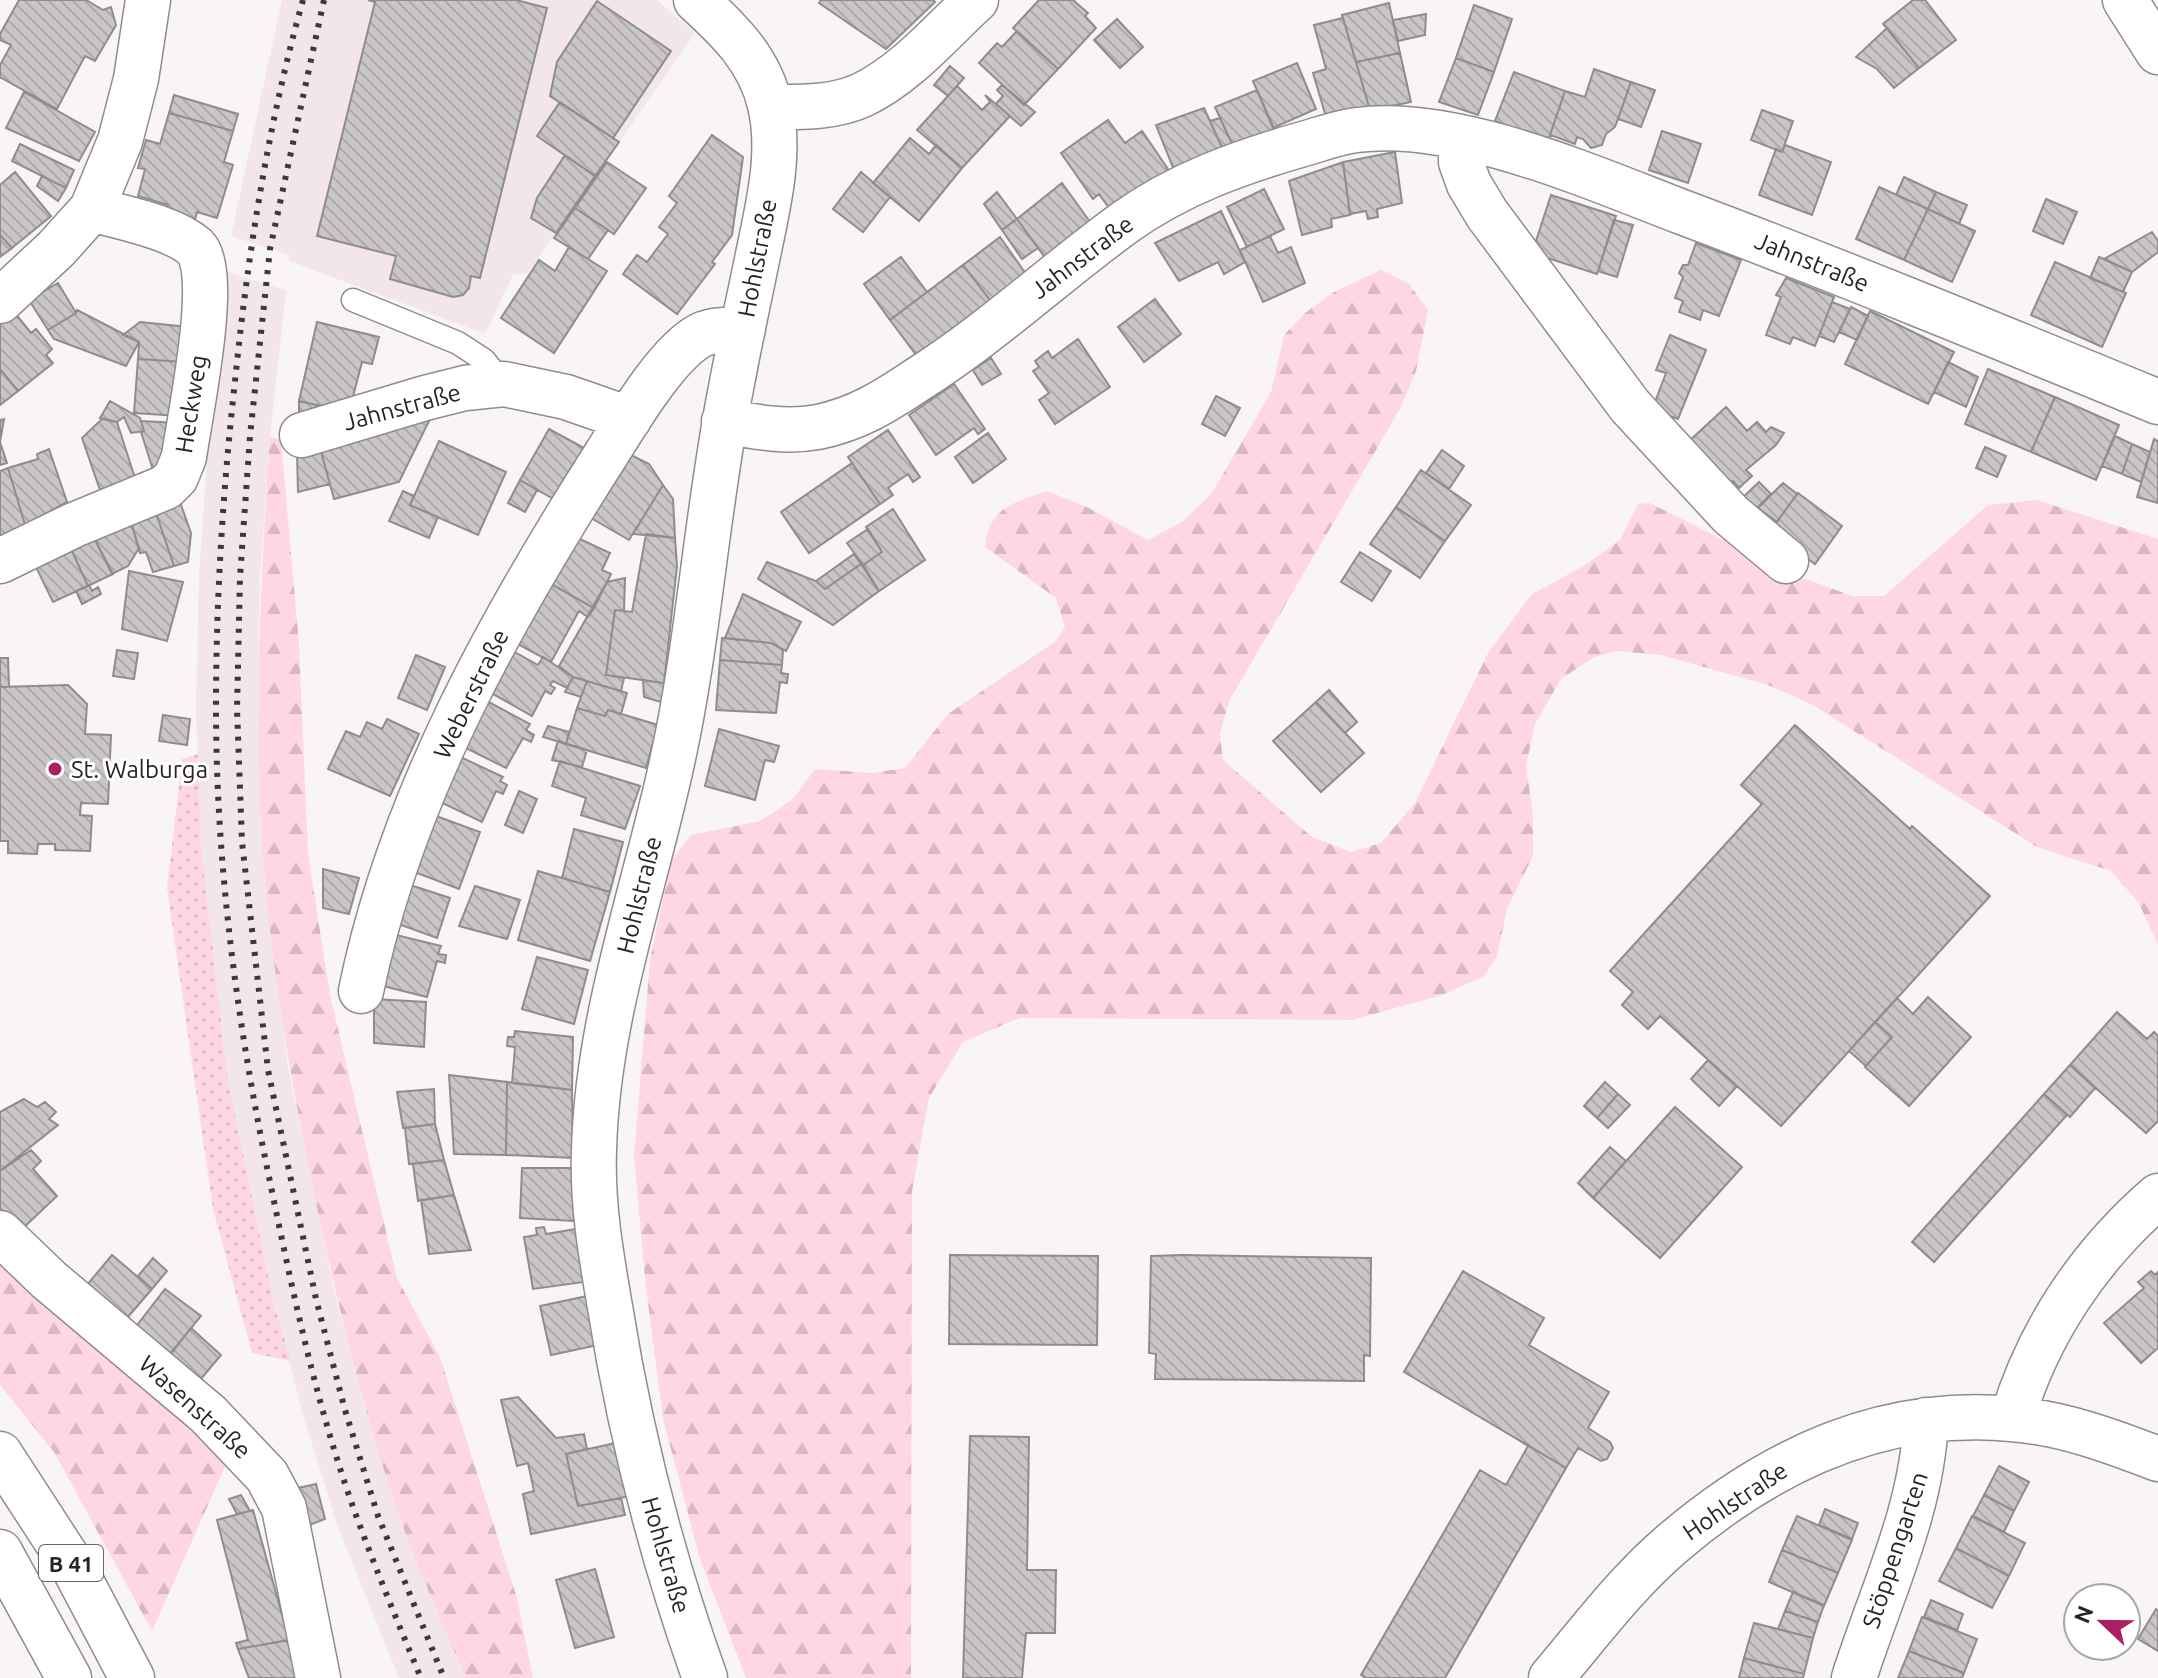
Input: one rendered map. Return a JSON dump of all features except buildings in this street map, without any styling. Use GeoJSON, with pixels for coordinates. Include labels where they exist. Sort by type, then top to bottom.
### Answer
{"type":"FeatureCollection","features":[{"type":"Feature","properties":{"kind":"street"},"geometry":{"type":"LineString","coordinates":[[0,301],[56,249],[92,209],[120,141],[136,79],[148,0]]}},
{"type":"Feature","properties":{"kind":"street","name":"Hohlstraße"},"geometry":{"type":"LineString","coordinates":[[696,0],[747,52],[761,76],[771,107],[774,162],[724,421],[690,673],[671,770],[625,950],[602,1066],[594,1148],[594,1212],[619,1365],[653,1512],[705,1678]]}},
{"type":"Feature","properties":{"kind":"street"},"geometry":{"type":"LineString","coordinates":[[771,107],[818,106],[861,95],[896,74],[976,0]]}},
{"type":"Feature","properties":{"kind":"street"},"geometry":{"type":"LineString","coordinates":[[2125,0],[2158,52]]}},
{"type":"Feature","properties":{"kind":"street","name":"Jahnstraße"},"geometry":{"type":"LineString","coordinates":[[724,421],[782,431],[819,427],[871,410],[950,359],[1126,221],[1175,192],[1228,167],[1354,130],[1395,127],[1461,137],[1569,169],[1721,226],[2158,402]]}},
{"type":"Feature","properties":{"kind":"street"},"geometry":{"type":"LineString","coordinates":[[1461,137],[1461,162],[1469,184],[1487,214],[1630,406],[1731,515],[1786,561]]}},
{"type":"Feature","properties":{"kind":"street","name":"Heckweg"},"geometry":{"type":"LineString","coordinates":[[0,561],[61,531],[166,487],[176,477],[184,457],[206,307],[207,280],[202,255],[193,245],[172,234],[92,209]]}},
{"type":"Feature","properties":{"kind":"street"},"geometry":{"type":"LineString","coordinates":[[629,419],[682,350],[699,336],[713,330],[743,329]]}},
{"type":"Feature","properties":{"kind":"street","name":"Jahnstraße"},"geometry":{"type":"LineString","coordinates":[[302,435],[425,398],[465,388],[504,384],[566,397],[629,419]]}},
{"type":"Feature","properties":{"kind":"street","name":"Weberstraße"},"geometry":{"type":"LineString","coordinates":[[361,991],[374,928],[413,814],[441,753],[521,593],[629,419]]}},
{"type":"Feature","properties":{"kind":"street"},"geometry":{"type":"LineString","coordinates":[[2012,1419],[2023,1381],[2044,1338],[2075,1287],[2130,1220],[2158,1196]]}},
{"type":"Feature","properties":{"kind":"street","name":"Wasenstraße"},"geometry":{"type":"LineString","coordinates":[[0,1233],[49,1280],[208,1414],[267,1476],[284,1508],[318,1678]]}},
{"type":"Feature","properties":{"kind":"street","name":"Hohlstraße"},"geometry":{"type":"LineString","coordinates":[[1551,1678],[1613,1604],[1672,1543],[1750,1484],[1799,1457],[1868,1431],[1926,1420],[2012,1419],[2102,1438],[2158,1459]]}},
{"type":"Feature","properties":{"kind":"street","name":"Stöppengarten"},"geometry":{"type":"LineString","coordinates":[[1854,1678],[1917,1495],[1924,1457],[1926,1420]]}},
{"type":"Feature","properties":{"kind":"street","name":"B 41"},"geometry":{"type":"LineString","coordinates":[[0,1454],[74,1568],[132,1678]]}},
{"type":"Feature","properties":{"kind":"street","name":"B 41"},"geometry":{"type":"LineString","coordinates":[[0,1552],[69,1678]]}},
{"type":"Feature","properties":{"kind":"lane","name":"Jahnstraße"},"geometry":{"type":"LineString","coordinates":[[353,300],[458,343],[484,360],[504,384]]}},
{"type":"Feature","properties":{"kind":"shaded area"},"geometry":{"type":"Polygon","coordinates":[[[282,0],[657,0],[695,33],[528,273],[513,275],[485,334],[289,261],[289,255],[231,236],[282,0]]]}},
{"type":"Feature","properties":{"kind":"shaded area"},"geometry":{"type":"Polygon","coordinates":[[[227,272],[286,290],[270,437],[260,577],[258,709],[262,840],[288,1067],[335,1294],[364,1404],[397,1509],[466,1678],[399,1678],[339,1530],[305,1422],[275,1309],[227,1077],[201,845],[196,709],[199,575],[209,432],[227,272]]]}},
{"type":"Feature","properties":{"kind":"green space"},"geometry":{"type":"Polygon","coordinates":[[[1381,270],[1409,284],[1428,310],[1416,371],[1400,409],[1229,701],[1220,734],[1223,760],[1312,837],[1351,852],[1381,843],[1415,803],[1488,653],[1531,595],[1585,565],[1620,540],[1638,504],[1650,503],[1787,572],[1852,596],[1884,596],[1988,505],[2037,500],[2158,539],[2158,945],[2139,903],[2111,871],[2037,847],[1813,705],[1768,685],[1661,655],[1617,651],[1594,657],[1561,679],[1535,724],[1526,766],[1533,814],[1533,856],[1507,909],[1497,956],[1484,976],[1442,995],[1352,1020],[1020,1018],[963,1042],[929,1098],[912,1191],[911,1678],[746,1678],[700,1559],[663,1419],[646,1288],[634,1156],[650,959],[671,862],[691,835],[760,821],[793,799],[815,769],[872,773],[905,768],[948,714],[1056,641],[1065,627],[1056,598],[985,547],[987,534],[997,515],[1013,503],[1047,491],[1087,507],[1148,540],[1182,522],[1212,493],[1271,392],[1284,335],[1305,313],[1334,292],[1381,270]]]}},
{"type":"Feature","properties":{"kind":"green space"},"geometry":{"type":"Polygon","coordinates":[[[270,437],[281,440],[299,643],[308,854],[330,995],[397,1278],[440,1357],[517,1598],[533,1678],[466,1678],[412,1550],[384,1469],[351,1354],[315,1198],[282,1020],[262,839],[260,638],[270,437]]]}},
{"type":"Feature","properties":{"kind":"green space"},"geometry":{"type":"Polygon","coordinates":[[[198,754],[201,845],[227,1076],[275,1309],[291,1361],[252,1353],[213,1209],[167,888],[182,759],[198,754]]]}},
{"type":"Feature","properties":{"kind":"green space"},"geometry":{"type":"Polygon","coordinates":[[[0,1265],[184,1420],[227,1462],[152,1631],[54,1452],[0,1385],[0,1265]]]}},
{"type":"Feature","properties":{"kind":"railway"},"geometry":{"type":"LineString","coordinates":[[303,0],[279,94],[261,189],[246,285],[231,422],[217,625],[217,766],[224,885],[247,1061],[297,1309],[345,1484],[421,1678]]}},
{"type":"Feature","properties":{"kind":"railway"},"geometry":{"type":"LineString","coordinates":[[324,0],[270,249],[250,436],[240,577],[237,709],[242,842],[268,1070],[316,1299],[345,1410],[378,1516],[444,1678]]}},
{"type":"Feature","properties":{"kind":"place","name":"St. Walburga"},"geometry":{"type":"Point","coordinates":[55,769]}}]}
